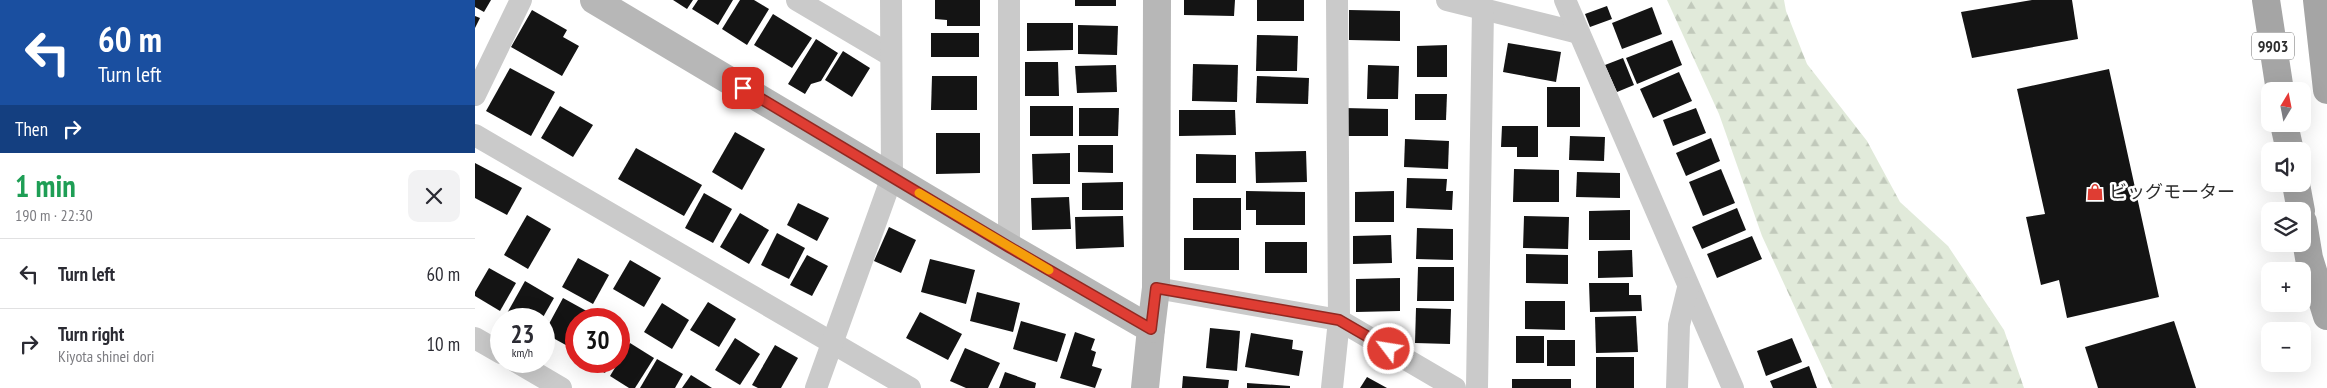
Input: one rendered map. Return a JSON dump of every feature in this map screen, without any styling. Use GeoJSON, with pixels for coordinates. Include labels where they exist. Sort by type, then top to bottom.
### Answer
{"type":"FeatureCollection","features":[{"type":"Feature","properties":{"kind":"main road","name":"9903"},"geometry":{"type":"LineString","coordinates":[[2266,0],[2279,82]]}},
{"type":"Feature","properties":{"kind":"main road","name":"9903"},"geometry":{"type":"LineString","coordinates":[[2317,0],[2327,90]]}},
{"type":"Feature","properties":{"kind":"main road"},"geometry":{"type":"LineString","coordinates":[[2308,252],[2327,316]]}},
{"type":"Feature","properties":{"kind":"street"},"geometry":{"type":"LineString","coordinates":[[475,95],[521,0]]}},
{"type":"Feature","properties":{"kind":"street"},"geometry":{"type":"LineString","coordinates":[[594,0],[1009,247],[1151,329]]}},
{"type":"Feature","properties":{"kind":"street"},"geometry":{"type":"LineString","coordinates":[[797,0],[891,55]]}},
{"type":"Feature","properties":{"kind":"street"},"geometry":{"type":"LineString","coordinates":[[817,388],[892,177],[891,0]]}},
{"type":"Feature","properties":{"kind":"street"},"geometry":{"type":"LineString","coordinates":[[1009,0],[1009,247]]}},
{"type":"Feature","properties":{"kind":"street"},"geometry":{"type":"LineString","coordinates":[[1145,388],[1156,288],[1157,0]]}},
{"type":"Feature","properties":{"kind":"street"},"geometry":{"type":"LineString","coordinates":[[1332,388],[1339,320],[1337,0]]}},
{"type":"Feature","properties":{"kind":"street"},"geometry":{"type":"LineString","coordinates":[[1447,0],[1579,33]]}},
{"type":"Feature","properties":{"kind":"street"},"geometry":{"type":"LineString","coordinates":[[1565,0],[1688,288],[1733,388]]}},
{"type":"Feature","properties":{"kind":"street"},"geometry":{"type":"LineString","coordinates":[[1477,388],[1483,9]]}},
{"type":"Feature","properties":{"kind":"street"},"geometry":{"type":"LineString","coordinates":[[475,135],[910,388]]}},
{"type":"Feature","properties":{"kind":"street"},"geometry":{"type":"LineString","coordinates":[[1156,288],[1339,320],[1455,388]]}},
{"type":"Feature","properties":{"kind":"street"},"geometry":{"type":"LineString","coordinates":[[1677,388],[1679,325],[1688,288]]}},
{"type":"Feature","properties":{"kind":"street"},"geometry":{"type":"LineString","coordinates":[[475,338],[490,347]]}},
{"type":"Feature","properties":{"kind":"street"},"geometry":{"type":"LineString","coordinates":[[535,373],[561,388]]}},
{"type":"Feature","properties":{"kind":"green space"},"geometry":{"type":"Polygon","coordinates":[[[1667,0],[1784,0],[1786,11],[1807,64],[1867,141],[1900,202],[1948,246],[2004,330],[2024,388],[1832,388],[1762,236],[1719,114],[1667,0]]]}},
{"type":"Feature","properties":{"kind":"building"},"geometry":{"type":"Polygon","coordinates":[[[475,0],[491,0],[484,12],[475,7],[475,0]]]}},
{"type":"Feature","properties":{"kind":"building"},"geometry":{"type":"Polygon","coordinates":[[[673,0],[693,0],[687,9],[673,0]]]}},
{"type":"Feature","properties":{"kind":"building"},"geometry":{"type":"Polygon","coordinates":[[[698,0],[733,0],[718,25],[692,9],[698,0]]]}},
{"type":"Feature","properties":{"kind":"building"},"geometry":{"type":"Polygon","coordinates":[[[740,0],[754,0],[769,9],[747,45],[722,29],[740,0]]]}},
{"type":"Feature","properties":{"kind":"building"},"geometry":{"type":"Polygon","coordinates":[[[935,0],[980,0],[980,26],[947,26],[947,20],[935,19],[935,0]]]}},
{"type":"Feature","properties":{"kind":"building"},"geometry":{"type":"Polygon","coordinates":[[[1075,0],[1116,0],[1116,6],[1075,6],[1075,0]]]}},
{"type":"Feature","properties":{"kind":"building"},"geometry":{"type":"Polygon","coordinates":[[[1184,0],[1235,0],[1234,16],[1184,15],[1184,0]]]}},
{"type":"Feature","properties":{"kind":"building"},"geometry":{"type":"Polygon","coordinates":[[[1257,0],[1304,0],[1304,21],[1257,21],[1257,0]]]}},
{"type":"Feature","properties":{"kind":"building"},"geometry":{"type":"Polygon","coordinates":[[[2032,0],[2072,0],[2078,39],[1972,58],[1961,12],[2032,0]]]}},
{"type":"Feature","properties":{"kind":"building"},"geometry":{"type":"Polygon","coordinates":[[[1607,6],[1612,19],[1590,27],[1585,14],[1607,6]]]}},
{"type":"Feature","properties":{"kind":"building"},"geometry":{"type":"Polygon","coordinates":[[[1652,7],[1662,34],[1622,49],[1612,23],[1652,7]]]}},
{"type":"Feature","properties":{"kind":"building"},"geometry":{"type":"Polygon","coordinates":[[[532,10],[567,30],[563,37],[579,46],[562,76],[511,47],[532,10]]]}},
{"type":"Feature","properties":{"kind":"building"},"geometry":{"type":"Polygon","coordinates":[[[1349,10],[1400,11],[1400,41],[1349,40],[1349,10]]]}},
{"type":"Feature","properties":{"kind":"building"},"geometry":{"type":"Polygon","coordinates":[[[773,14],[812,38],[792,68],[754,45],[773,14]]]}},
{"type":"Feature","properties":{"kind":"building"},"geometry":{"type":"Polygon","coordinates":[[[475,16],[480,18],[475,28],[475,16]]]}},
{"type":"Feature","properties":{"kind":"building"},"geometry":{"type":"Polygon","coordinates":[[[1027,23],[1073,23],[1073,50],[1027,51],[1027,23]]]}},
{"type":"Feature","properties":{"kind":"building"},"geometry":{"type":"Polygon","coordinates":[[[1078,25],[1118,26],[1117,55],[1078,54],[1078,25]]]}},
{"type":"Feature","properties":{"kind":"building"},"geometry":{"type":"Polygon","coordinates":[[[931,33],[979,33],[979,57],[931,57],[931,33]]]}},
{"type":"Feature","properties":{"kind":"building"},"geometry":{"type":"Polygon","coordinates":[[[1257,35],[1298,36],[1297,71],[1256,71],[1257,35]]]}},
{"type":"Feature","properties":{"kind":"building"},"geometry":{"type":"Polygon","coordinates":[[[816,39],[838,53],[821,81],[811,84],[805,94],[788,84],[816,39]]]}},
{"type":"Feature","properties":{"kind":"building"},"geometry":{"type":"Polygon","coordinates":[[[1672,40],[1682,65],[1637,84],[1626,58],[1672,40]]]}},
{"type":"Feature","properties":{"kind":"building"},"geometry":{"type":"Polygon","coordinates":[[[1508,43],[1561,52],[1556,82],[1503,72],[1508,43]]]}},
{"type":"Feature","properties":{"kind":"building"},"geometry":{"type":"Polygon","coordinates":[[[1447,45],[1447,77],[1417,77],[1417,46],[1447,45]]]}},
{"type":"Feature","properties":{"kind":"building"},"geometry":{"type":"Polygon","coordinates":[[[843,51],[870,68],[852,97],[825,80],[843,51]]]}},
{"type":"Feature","properties":{"kind":"building"},"geometry":{"type":"Polygon","coordinates":[[[1623,58],[1634,85],[1617,92],[1605,65],[1623,58]]]}},
{"type":"Feature","properties":{"kind":"building"},"geometry":{"type":"Polygon","coordinates":[[[1025,62],[1058,62],[1059,96],[1025,96],[1025,62]]]}},
{"type":"Feature","properties":{"kind":"building"},"geometry":{"type":"Polygon","coordinates":[[[1193,64],[1238,65],[1237,102],[1192,101],[1193,64]]]}},
{"type":"Feature","properties":{"kind":"building"},"geometry":{"type":"Polygon","coordinates":[[[1116,65],[1117,92],[1077,93],[1075,66],[1116,65]]]}},
{"type":"Feature","properties":{"kind":"building"},"geometry":{"type":"Polygon","coordinates":[[[1368,65],[1399,66],[1398,99],[1367,99],[1368,65]]]}},
{"type":"Feature","properties":{"kind":"building"},"geometry":{"type":"Polygon","coordinates":[[[510,68],[555,92],[531,136],[486,111],[510,68]]]}},
{"type":"Feature","properties":{"kind":"building"},"geometry":{"type":"Polygon","coordinates":[[[2109,69],[2159,297],[2067,318],[2059,280],[2041,285],[2026,217],[2045,214],[2017,89],[2109,69]]]}},
{"type":"Feature","properties":{"kind":"building"},"geometry":{"type":"Polygon","coordinates":[[[1679,72],[1692,101],[1653,118],[1640,89],[1679,72]]]}},
{"type":"Feature","properties":{"kind":"building"},"geometry":{"type":"Polygon","coordinates":[[[932,76],[977,76],[977,110],[931,110],[932,76]]]}},
{"type":"Feature","properties":{"kind":"building"},"geometry":{"type":"Polygon","coordinates":[[[1257,76],[1309,78],[1308,104],[1256,103],[1257,76]]]}},
{"type":"Feature","properties":{"kind":"building"},"geometry":{"type":"Polygon","coordinates":[[[1547,87],[1580,87],[1580,127],[1547,127],[1547,87]]]}},
{"type":"Feature","properties":{"kind":"building"},"geometry":{"type":"Polygon","coordinates":[[[1415,94],[1447,94],[1446,120],[1415,120],[1415,94]]]}},
{"type":"Feature","properties":{"kind":"building"},"geometry":{"type":"Polygon","coordinates":[[[560,106],[593,125],[573,157],[541,138],[560,106]]]}},
{"type":"Feature","properties":{"kind":"building"},"geometry":{"type":"Polygon","coordinates":[[[1030,106],[1073,106],[1073,136],[1030,136],[1030,106]]]}},
{"type":"Feature","properties":{"kind":"building"},"geometry":{"type":"Polygon","coordinates":[[[1079,108],[1119,108],[1118,136],[1079,136],[1079,108]]]}},
{"type":"Feature","properties":{"kind":"building"},"geometry":{"type":"Polygon","coordinates":[[[1344,108],[1388,109],[1388,136],[1343,136],[1344,108]]]}},
{"type":"Feature","properties":{"kind":"building"},"geometry":{"type":"Polygon","coordinates":[[[1696,108],[1706,133],[1673,146],[1663,120],[1696,108]]]}},
{"type":"Feature","properties":{"kind":"building"},"geometry":{"type":"Polygon","coordinates":[[[1179,110],[1235,110],[1236,135],[1179,136],[1179,110]]]}},
{"type":"Feature","properties":{"kind":"building"},"geometry":{"type":"Polygon","coordinates":[[[1502,126],[1538,126],[1538,157],[1517,157],[1517,147],[1501,147],[1502,126]]]}},
{"type":"Feature","properties":{"kind":"building"},"geometry":{"type":"Polygon","coordinates":[[[735,132],[765,149],[742,190],[712,172],[735,132]]]}},
{"type":"Feature","properties":{"kind":"building"},"geometry":{"type":"Polygon","coordinates":[[[936,133],[980,133],[980,173],[936,174],[936,133]]]}},
{"type":"Feature","properties":{"kind":"building"},"geometry":{"type":"Polygon","coordinates":[[[1570,136],[1605,137],[1604,161],[1569,160],[1570,136]]]}},
{"type":"Feature","properties":{"kind":"building"},"geometry":{"type":"Polygon","coordinates":[[[1711,138],[1720,161],[1686,176],[1676,153],[1711,138]]]}},
{"type":"Feature","properties":{"kind":"building"},"geometry":{"type":"Polygon","coordinates":[[[1405,139],[1449,141],[1448,169],[1404,167],[1405,139]]]}},
{"type":"Feature","properties":{"kind":"building"},"geometry":{"type":"Polygon","coordinates":[[[1078,145],[1113,145],[1113,173],[1078,172],[1078,145]]]}},
{"type":"Feature","properties":{"kind":"building"},"geometry":{"type":"Polygon","coordinates":[[[636,148],[702,185],[684,216],[618,179],[636,148]]]}},
{"type":"Feature","properties":{"kind":"building"},"geometry":{"type":"Polygon","coordinates":[[[1306,151],[1307,182],[1256,183],[1255,152],[1306,151]]]}},
{"type":"Feature","properties":{"kind":"building"},"geometry":{"type":"Polygon","coordinates":[[[1070,153],[1070,184],[1033,184],[1032,154],[1070,153]]]}},
{"type":"Feature","properties":{"kind":"building"},"geometry":{"type":"Polygon","coordinates":[[[1196,154],[1236,155],[1236,183],[1196,183],[1196,154]]]}},
{"type":"Feature","properties":{"kind":"building"},"geometry":{"type":"Polygon","coordinates":[[[475,163],[522,188],[507,215],[475,198],[475,163]]]}},
{"type":"Feature","properties":{"kind":"building"},"geometry":{"type":"Polygon","coordinates":[[[1514,169],[1559,170],[1559,202],[1513,202],[1514,169]]]}},
{"type":"Feature","properties":{"kind":"building"},"geometry":{"type":"Polygon","coordinates":[[[1721,169],[1735,203],[1703,216],[1689,182],[1721,169]]]}},
{"type":"Feature","properties":{"kind":"building"},"geometry":{"type":"Polygon","coordinates":[[[1577,172],[1620,173],[1620,198],[1576,197],[1577,172]]]}},
{"type":"Feature","properties":{"kind":"building"},"geometry":{"type":"Polygon","coordinates":[[[1407,178],[1447,179],[1446,191],[1453,191],[1452,210],[1406,208],[1407,178]]]}},
{"type":"Feature","properties":{"kind":"building"},"geometry":{"type":"Polygon","coordinates":[[[1123,182],[1123,210],[1082,210],[1082,183],[1123,182]]]}},
{"type":"Feature","properties":{"kind":"building"},"geometry":{"type":"Polygon","coordinates":[[[1246,191],[1305,192],[1305,225],[1256,225],[1256,210],[1246,210],[1246,191]]]}},
{"type":"Feature","properties":{"kind":"building"},"geometry":{"type":"Polygon","coordinates":[[[1394,191],[1394,222],[1355,222],[1355,192],[1394,191]]]}},
{"type":"Feature","properties":{"kind":"building"},"geometry":{"type":"Polygon","coordinates":[[[704,193],[732,209],[713,243],[685,228],[704,193]]]}},
{"type":"Feature","properties":{"kind":"building"},"geometry":{"type":"Polygon","coordinates":[[[1069,197],[1071,229],[1032,230],[1031,198],[1069,197]]]}},
{"type":"Feature","properties":{"kind":"building"},"geometry":{"type":"Polygon","coordinates":[[[1193,198],[1241,198],[1241,230],[1193,230],[1193,198]]]}},
{"type":"Feature","properties":{"kind":"building"},"geometry":{"type":"Polygon","coordinates":[[[798,203],[829,218],[817,241],[787,225],[798,203]]]}},
{"type":"Feature","properties":{"kind":"building"},"geometry":{"type":"Polygon","coordinates":[[[1737,208],[1746,230],[1702,249],[1692,227],[1737,208]]]}},
{"type":"Feature","properties":{"kind":"building"},"geometry":{"type":"Polygon","coordinates":[[[1630,210],[1630,240],[1589,240],[1589,211],[1630,210]]]}},
{"type":"Feature","properties":{"kind":"building"},"geometry":{"type":"Polygon","coordinates":[[[740,213],[769,230],[749,264],[720,247],[740,213]]]}},
{"type":"Feature","properties":{"kind":"building"},"geometry":{"type":"Polygon","coordinates":[[[527,215],[551,229],[528,269],[504,255],[527,215]]]}},
{"type":"Feature","properties":{"kind":"building"},"geometry":{"type":"Polygon","coordinates":[[[1123,216],[1124,247],[1076,249],[1075,217],[1123,216]]]}},
{"type":"Feature","properties":{"kind":"building"},"geometry":{"type":"Polygon","coordinates":[[[1524,216],[1569,217],[1568,249],[1523,248],[1524,216]]]}},
{"type":"Feature","properties":{"kind":"building"},"geometry":{"type":"Polygon","coordinates":[[[889,227],[916,240],[901,273],[874,261],[889,227]]]}},
{"type":"Feature","properties":{"kind":"building"},"geometry":{"type":"Polygon","coordinates":[[[1417,228],[1453,229],[1453,260],[1416,259],[1417,228]]]}},
{"type":"Feature","properties":{"kind":"building"},"geometry":{"type":"Polygon","coordinates":[[[777,233],[805,248],[789,279],[761,265],[777,233]]]}},
{"type":"Feature","properties":{"kind":"building"},"geometry":{"type":"Polygon","coordinates":[[[1391,235],[1392,263],[1353,264],[1353,236],[1391,235]]]}},
{"type":"Feature","properties":{"kind":"building"},"geometry":{"type":"Polygon","coordinates":[[[1752,236],[1762,259],[1717,278],[1707,254],[1752,236]]]}},
{"type":"Feature","properties":{"kind":"building"},"geometry":{"type":"Polygon","coordinates":[[[1184,238],[1239,238],[1239,270],[1184,270],[1184,238]]]}},
{"type":"Feature","properties":{"kind":"building"},"geometry":{"type":"Polygon","coordinates":[[[1265,242],[1307,242],[1307,273],[1265,273],[1265,242]]]}},
{"type":"Feature","properties":{"kind":"building"},"geometry":{"type":"Polygon","coordinates":[[[1632,250],[1633,277],[1598,278],[1598,251],[1632,250]]]}},
{"type":"Feature","properties":{"kind":"building"},"geometry":{"type":"Polygon","coordinates":[[[1526,254],[1568,255],[1568,284],[1526,283],[1526,254]]]}},
{"type":"Feature","properties":{"kind":"building"},"geometry":{"type":"Polygon","coordinates":[[[807,255],[828,266],[812,296],[790,285],[807,255]]]}},
{"type":"Feature","properties":{"kind":"building"},"geometry":{"type":"Polygon","coordinates":[[[578,258],[609,275],[593,304],[562,287],[578,258]]]}},
{"type":"Feature","properties":{"kind":"building"},"geometry":{"type":"Polygon","coordinates":[[[930,259],[975,270],[966,304],[921,292],[930,259]]]}},
{"type":"Feature","properties":{"kind":"building"},"geometry":{"type":"Polygon","coordinates":[[[630,260],[661,278],[644,307],[613,289],[630,260]]]}},
{"type":"Feature","properties":{"kind":"building"},"geometry":{"type":"Polygon","coordinates":[[[1418,267],[1454,267],[1454,301],[1417,301],[1418,267]]]}},
{"type":"Feature","properties":{"kind":"building"},"geometry":{"type":"Polygon","coordinates":[[[489,268],[516,283],[502,308],[495,308],[475,296],[475,292],[489,268]]]}},
{"type":"Feature","properties":{"kind":"building"},"geometry":{"type":"Polygon","coordinates":[[[1400,278],[1400,311],[1356,312],[1356,279],[1400,278]]]}},
{"type":"Feature","properties":{"kind":"building"},"geometry":{"type":"Polygon","coordinates":[[[525,281],[554,298],[548,308],[510,308],[525,281]]]}},
{"type":"Feature","properties":{"kind":"building"},"geometry":{"type":"Polygon","coordinates":[[[1589,283],[1629,283],[1629,295],[1641,295],[1642,311],[1590,312],[1589,283]]]}},
{"type":"Feature","properties":{"kind":"building"},"geometry":{"type":"Polygon","coordinates":[[[977,292],[1020,303],[1013,332],[970,321],[977,292]]]}},
{"type":"Feature","properties":{"kind":"building"},"geometry":{"type":"Polygon","coordinates":[[[563,298],[581,308],[565,308],[565,345],[555,339],[555,313],[563,298]]]}},
{"type":"Feature","properties":{"kind":"building"},"geometry":{"type":"Polygon","coordinates":[[[1525,301],[1565,301],[1565,330],[1525,329],[1525,301]]]}},
{"type":"Feature","properties":{"kind":"building"},"geometry":{"type":"Polygon","coordinates":[[[708,302],[736,319],[719,347],[690,330],[708,302]]]}},
{"type":"Feature","properties":{"kind":"building"},"geometry":{"type":"Polygon","coordinates":[[[662,303],[689,320],[672,349],[644,332],[662,303]]]}},
{"type":"Feature","properties":{"kind":"building"},"geometry":{"type":"Polygon","coordinates":[[[1416,308],[1451,309],[1450,344],[1415,343],[1416,308]]]}},
{"type":"Feature","properties":{"kind":"building"},"geometry":{"type":"Polygon","coordinates":[[[920,312],[962,334],[948,360],[906,338],[920,312]]]}},
{"type":"Feature","properties":{"kind":"building"},"geometry":{"type":"Polygon","coordinates":[[[1636,316],[1638,352],[1596,353],[1595,317],[1636,316]]]}},
{"type":"Feature","properties":{"kind":"building"},"geometry":{"type":"Polygon","coordinates":[[[1021,321],[1066,334],[1057,362],[1013,349],[1021,321]]]}},
{"type":"Feature","properties":{"kind":"building"},"geometry":{"type":"Polygon","coordinates":[[[2174,321],[2196,388],[2098,388],[2085,347],[2174,321]]]}},
{"type":"Feature","properties":{"kind":"building"},"geometry":{"type":"Polygon","coordinates":[[[1210,328],[1240,331],[1237,371],[1206,368],[1210,328]]]}},
{"type":"Feature","properties":{"kind":"building"},"geometry":{"type":"Polygon","coordinates":[[[1075,332],[1095,339],[1091,350],[1096,352],[1092,366],[1102,369],[1095,388],[1060,378],[1075,332]]]}},
{"type":"Feature","properties":{"kind":"building"},"geometry":{"type":"Polygon","coordinates":[[[1251,333],[1293,340],[1292,349],[1303,351],[1299,376],[1245,367],[1251,333]]]}},
{"type":"Feature","properties":{"kind":"building"},"geometry":{"type":"Polygon","coordinates":[[[1516,336],[1544,336],[1544,363],[1516,363],[1516,336]]]}},
{"type":"Feature","properties":{"kind":"building"},"geometry":{"type":"Polygon","coordinates":[[[735,338],[760,354],[740,385],[715,370],[735,338]]]}},
{"type":"Feature","properties":{"kind":"building"},"geometry":{"type":"Polygon","coordinates":[[[1792,338],[1802,362],[1766,376],[1757,351],[1792,338]]]}},
{"type":"Feature","properties":{"kind":"building"},"geometry":{"type":"Polygon","coordinates":[[[1547,340],[1575,340],[1575,366],[1547,366],[1547,340]]]}},
{"type":"Feature","properties":{"kind":"building"},"geometry":{"type":"Polygon","coordinates":[[[630,343],[654,358],[635,388],[629,388],[610,376],[612,373],[630,373],[630,343]]]}},
{"type":"Feature","properties":{"kind":"building"},"geometry":{"type":"Polygon","coordinates":[[[775,345],[798,358],[781,388],[758,388],[752,385],[775,345]]]}},
{"type":"Feature","properties":{"kind":"building"},"geometry":{"type":"Polygon","coordinates":[[[965,348],[1000,363],[988,388],[966,388],[950,381],[965,348]]]}},
{"type":"Feature","properties":{"kind":"building"},"geometry":{"type":"Polygon","coordinates":[[[1596,357],[1634,357],[1634,388],[1596,388],[1596,357]]]}},
{"type":"Feature","properties":{"kind":"building"},"geometry":{"type":"Polygon","coordinates":[[[657,359],[683,374],[675,388],[640,388],[657,359]]]}},
{"type":"Feature","properties":{"kind":"building"},"geometry":{"type":"Polygon","coordinates":[[[1809,366],[1817,388],[1773,388],[1770,381],[1809,366]]]}},
{"type":"Feature","properties":{"kind":"building"},"geometry":{"type":"Polygon","coordinates":[[[1005,372],[1036,383],[1035,388],[999,388],[1005,372]]]}},
{"type":"Feature","properties":{"kind":"building"},"geometry":{"type":"Polygon","coordinates":[[[691,375],[712,388],[682,388],[691,375]]]}},
{"type":"Feature","properties":{"kind":"building"},"geometry":{"type":"Polygon","coordinates":[[[1183,376],[1229,380],[1228,388],[1182,388],[1183,376]]]}},
{"type":"Feature","properties":{"kind":"building"},"geometry":{"type":"Polygon","coordinates":[[[1367,377],[1387,388],[1360,388],[1367,377]]]}},
{"type":"Feature","properties":{"kind":"building"},"geometry":{"type":"Polygon","coordinates":[[[1512,379],[1571,379],[1571,388],[1512,388],[1512,379]]]}},
{"type":"Feature","properties":{"kind":"building"},"geometry":{"type":"Polygon","coordinates":[[[1247,383],[1290,386],[1290,388],[1247,388],[1247,383]]]}},
{"type":"Feature","properties":{"kind":"slow traffic"},"geometry":{"type":"LineString","coordinates":[[919,193],[1049,270]]}},
{"type":"Feature","properties":{"kind":"place","name":"ビッグモーター"},"geometry":{"type":"Point","coordinates":[2095,192]}},
{"type":"Feature","properties":{"kind":"route"},"geometry":{"type":"LineString","coordinates":[[743,88],[1009,247],[1151,329],[1156,288],[1339,320],[1389,349]]}}]}
